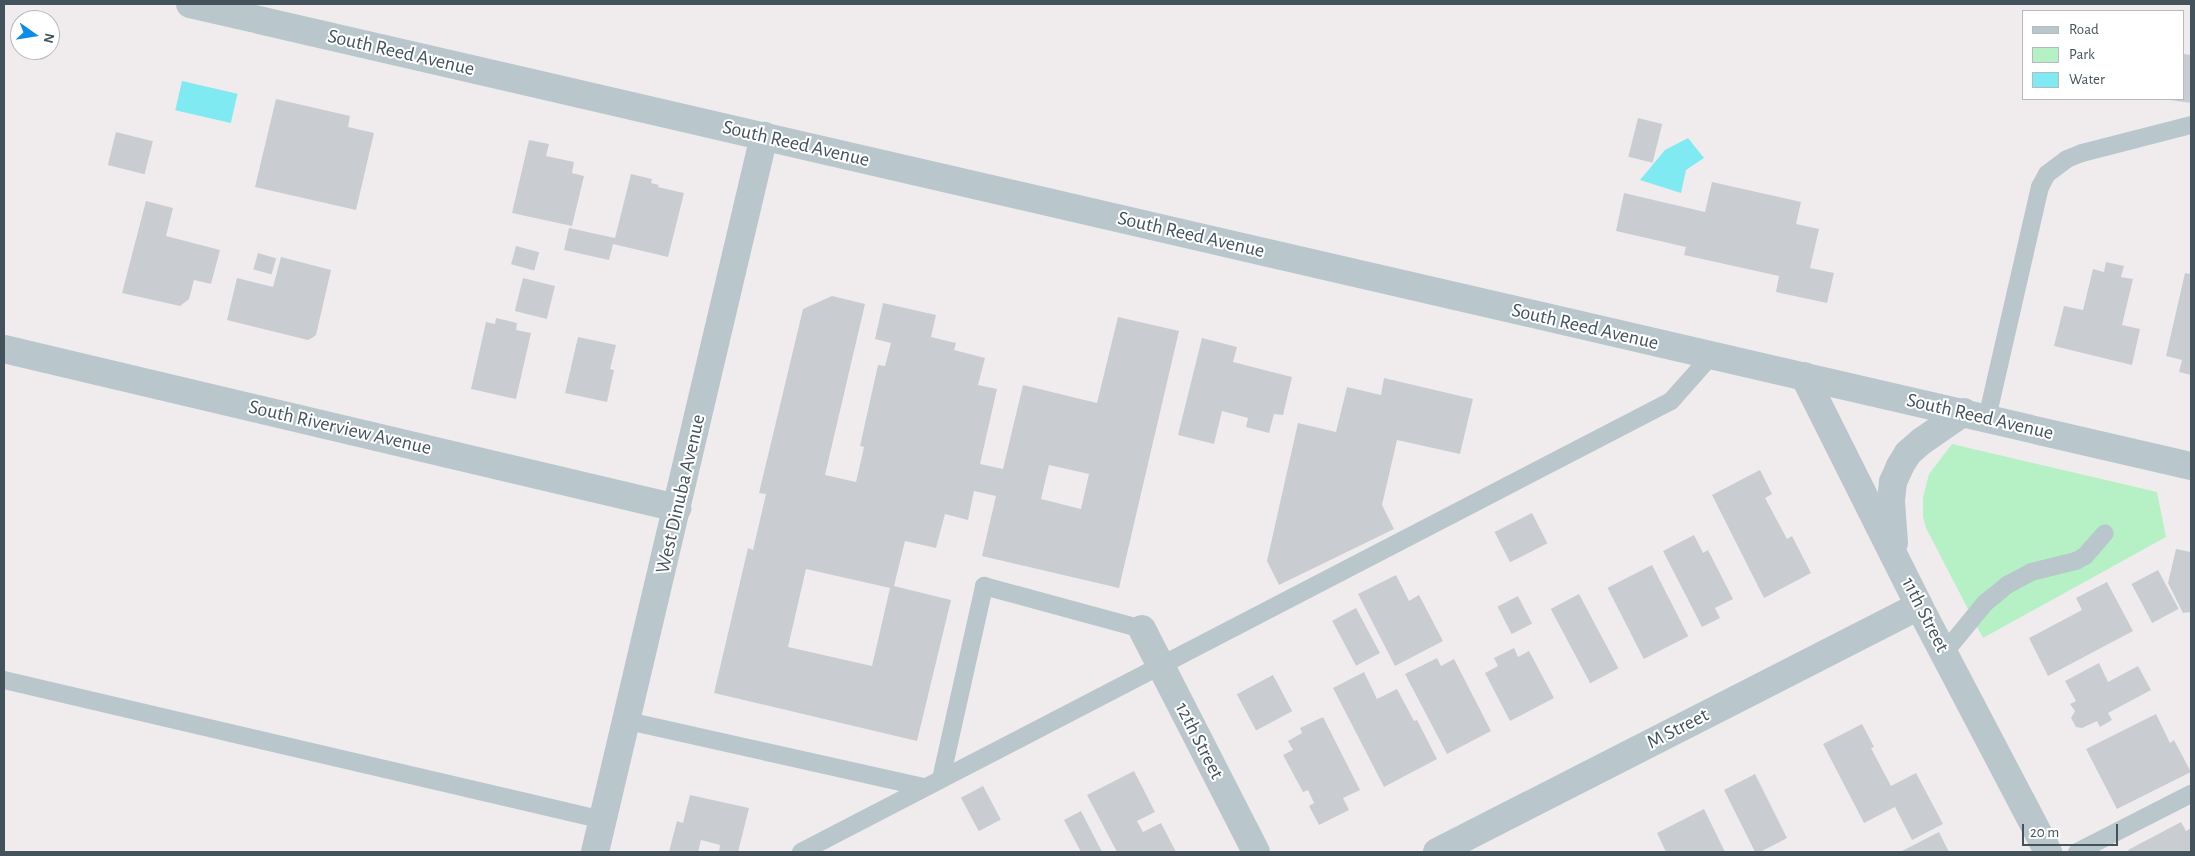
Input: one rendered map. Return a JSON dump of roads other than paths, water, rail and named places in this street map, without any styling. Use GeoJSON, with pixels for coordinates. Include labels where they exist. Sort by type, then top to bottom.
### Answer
{"type":"FeatureCollection","features":[{"type":"Feature","properties":{"kind":"street","name":"South Reed Avenue"},"geometry":{"type":"LineString","coordinates":[[190,4],[2191,466]]}},
{"type":"Feature","properties":{"kind":"street","name":"West Dinuba Avenue"},"geometry":{"type":"LineString","coordinates":[[596,852],[764,136]]}},
{"type":"Feature","properties":{"kind":"street","name":"South Riverview Avenue"},"geometry":{"type":"LineString","coordinates":[[4,349],[677,508]]}},
{"type":"Feature","properties":{"kind":"street","name":"11th Street"},"geometry":{"type":"LineString","coordinates":[[1804,376],[1919,606],[2048,852]]}},
{"type":"Feature","properties":{"kind":"street"},"geometry":{"type":"LineString","coordinates":[[1897,562],[1891,522],[1891,501],[1893,482],[1900,466],[1908,452],[1922,441],[1976,415]]}},
{"type":"Feature","properties":{"kind":"street","name":"M Street"},"geometry":{"type":"LineString","coordinates":[[1438,852],[1919,606]]}},
{"type":"Feature","properties":{"kind":"street","name":"12th Street"},"geometry":{"type":"LineString","coordinates":[[1142,629],[1256,852]]}},
{"type":"Feature","properties":{"kind":"lane"},"geometry":{"type":"LineString","coordinates":[[1976,415],[2040,187],[2047,174],[2056,166],[2082,153],[2191,126]]}},
{"type":"Feature","properties":{"kind":"lane"},"geometry":{"type":"LineString","coordinates":[[801,852],[1671,401],[1711,356]]}},
{"type":"Feature","properties":{"kind":"lane"},"geometry":{"type":"LineString","coordinates":[[1944,653],[1985,603],[2006,585],[2031,572],[2076,561],[2085,556],[2105,533]]}},
{"type":"Feature","properties":{"kind":"lane"},"geometry":{"type":"LineString","coordinates":[[942,779],[984,586],[1142,629]]}},
{"type":"Feature","properties":{"kind":"lane"},"geometry":{"type":"LineString","coordinates":[[4,680],[603,820]]}},
{"type":"Feature","properties":{"kind":"lane"},"geometry":{"type":"LineString","coordinates":[[628,721],[924,788]]}},
{"type":"Feature","properties":{"kind":"lane"},"geometry":{"type":"LineString","coordinates":[[2077,852],[2191,794]]}},
{"type":"Feature","properties":{"kind":"water"},"geometry":{"type":"Polygon","coordinates":[[[182,81],[238,94],[231,123],[175,110],[182,81]]]}},
{"type":"Feature","properties":{"kind":"water"},"geometry":{"type":"Polygon","coordinates":[[[1688,138],[1704,158],[1686,170],[1681,193],[1640,180],[1665,150],[1688,138]]]}}]}
